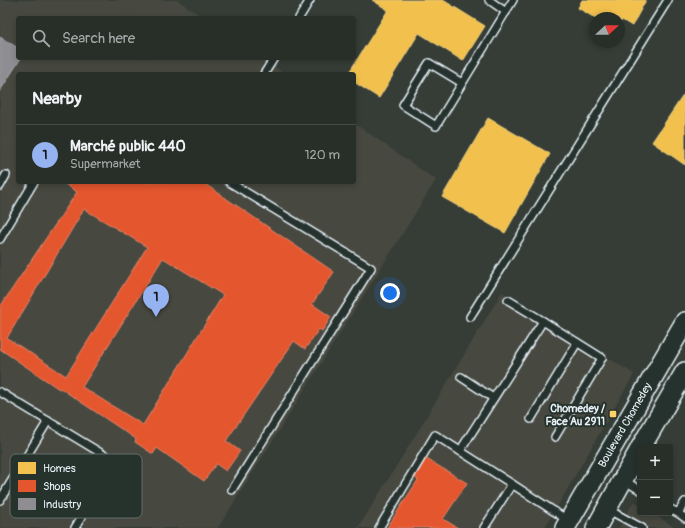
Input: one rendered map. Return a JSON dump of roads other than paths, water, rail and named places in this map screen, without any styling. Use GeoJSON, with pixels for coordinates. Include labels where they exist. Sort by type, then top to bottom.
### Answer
{"type":"FeatureCollection","features":[{"type":"Feature","properties":{"kind":"street","name":"Boulevard Chomedey"},"geometry":{"type":"LineString","coordinates":[[567,525],[685,322]]}},
{"type":"Feature","properties":{"kind":"street"},"geometry":{"type":"LineString","coordinates":[[643,444],[685,372]]}},
{"type":"Feature","properties":{"kind":"street"},"geometry":{"type":"LineString","coordinates":[[596,528],[637,455]]}},
{"type":"Feature","properties":{"kind":"lane"},"geometry":{"type":"LineString","coordinates":[[300,16],[310,0]]}},
{"type":"Feature","properties":{"kind":"lane"},"geometry":{"type":"LineString","coordinates":[[489,0],[506,12]]}},
{"type":"Feature","properties":{"kind":"lane"},"geometry":{"type":"LineString","coordinates":[[462,83],[429,63],[403,105],[436,126],[513,0]]}},
{"type":"Feature","properties":{"kind":"lane"},"geometry":{"type":"LineString","coordinates":[[470,317],[668,0]]}},
{"type":"Feature","properties":{"kind":"lane"},"geometry":{"type":"LineString","coordinates":[[265,72],[273,60]]}},
{"type":"Feature","properties":{"kind":"lane"},"geometry":{"type":"LineString","coordinates":[[0,186],[6,175]]}},
{"type":"Feature","properties":{"kind":"lane"},"geometry":{"type":"LineString","coordinates":[[0,239],[33,184]]}},
{"type":"Feature","properties":{"kind":"lane"},"geometry":{"type":"LineString","coordinates":[[232,490],[371,268],[233,184]]}},
{"type":"Feature","properties":{"kind":"lane"},"geometry":{"type":"LineString","coordinates":[[508,300],[602,358],[556,437]]}},
{"type":"Feature","properties":{"kind":"lane"},"geometry":{"type":"LineString","coordinates":[[460,451],[543,321]]}},
{"type":"Feature","properties":{"kind":"lane"},"geometry":{"type":"LineString","coordinates":[[531,419],[577,343]]}},
{"type":"Feature","properties":{"kind":"lane"},"geometry":{"type":"LineString","coordinates":[[461,377],[494,398]]}},
{"type":"Feature","properties":{"kind":"lane"},"geometry":{"type":"LineString","coordinates":[[0,392],[102,454]]}},
{"type":"Feature","properties":{"kind":"lane"},"geometry":{"type":"LineString","coordinates":[[28,454],[48,421]]}},
{"type":"Feature","properties":{"kind":"lane"},"geometry":{"type":"LineString","coordinates":[[379,528],[435,435],[512,484],[567,525]]}},
{"type":"Feature","properties":{"kind":"lane"},"geometry":{"type":"LineString","coordinates":[[623,480],[637,488]]}},
{"type":"Feature","properties":{"kind":"lane"},"geometry":{"type":"LineString","coordinates":[[0,500],[10,484]]}},
{"type":"Feature","properties":{"kind":"lane"},"geometry":{"type":"LineString","coordinates":[[484,528],[512,484]]}},
{"type":"Feature","properties":{"kind":"lane"},"geometry":{"type":"LineString","coordinates":[[678,513],[685,502]]}},
{"type":"Feature","properties":{"kind":"lane"},"geometry":{"type":"LineString","coordinates":[[607,509],[642,528]]}},
{"type":"Feature","properties":{"kind":"lane"},"geometry":{"type":"LineString","coordinates":[[673,510],[685,518]]}},
{"type":"Feature","properties":{"kind":"lane"},"geometry":{"type":"LineString","coordinates":[[75,528],[81,518]]}},
{"type":"Feature","properties":{"kind":"place","name":"Marché public 440"},"geometry":{"type":"Point","coordinates":[156,317]}},
{"type":"Feature","properties":{"kind":"place","name":"Chomedey / Face Au 2911"},"geometry":{"type":"Point","coordinates":[613,414]}}]}
